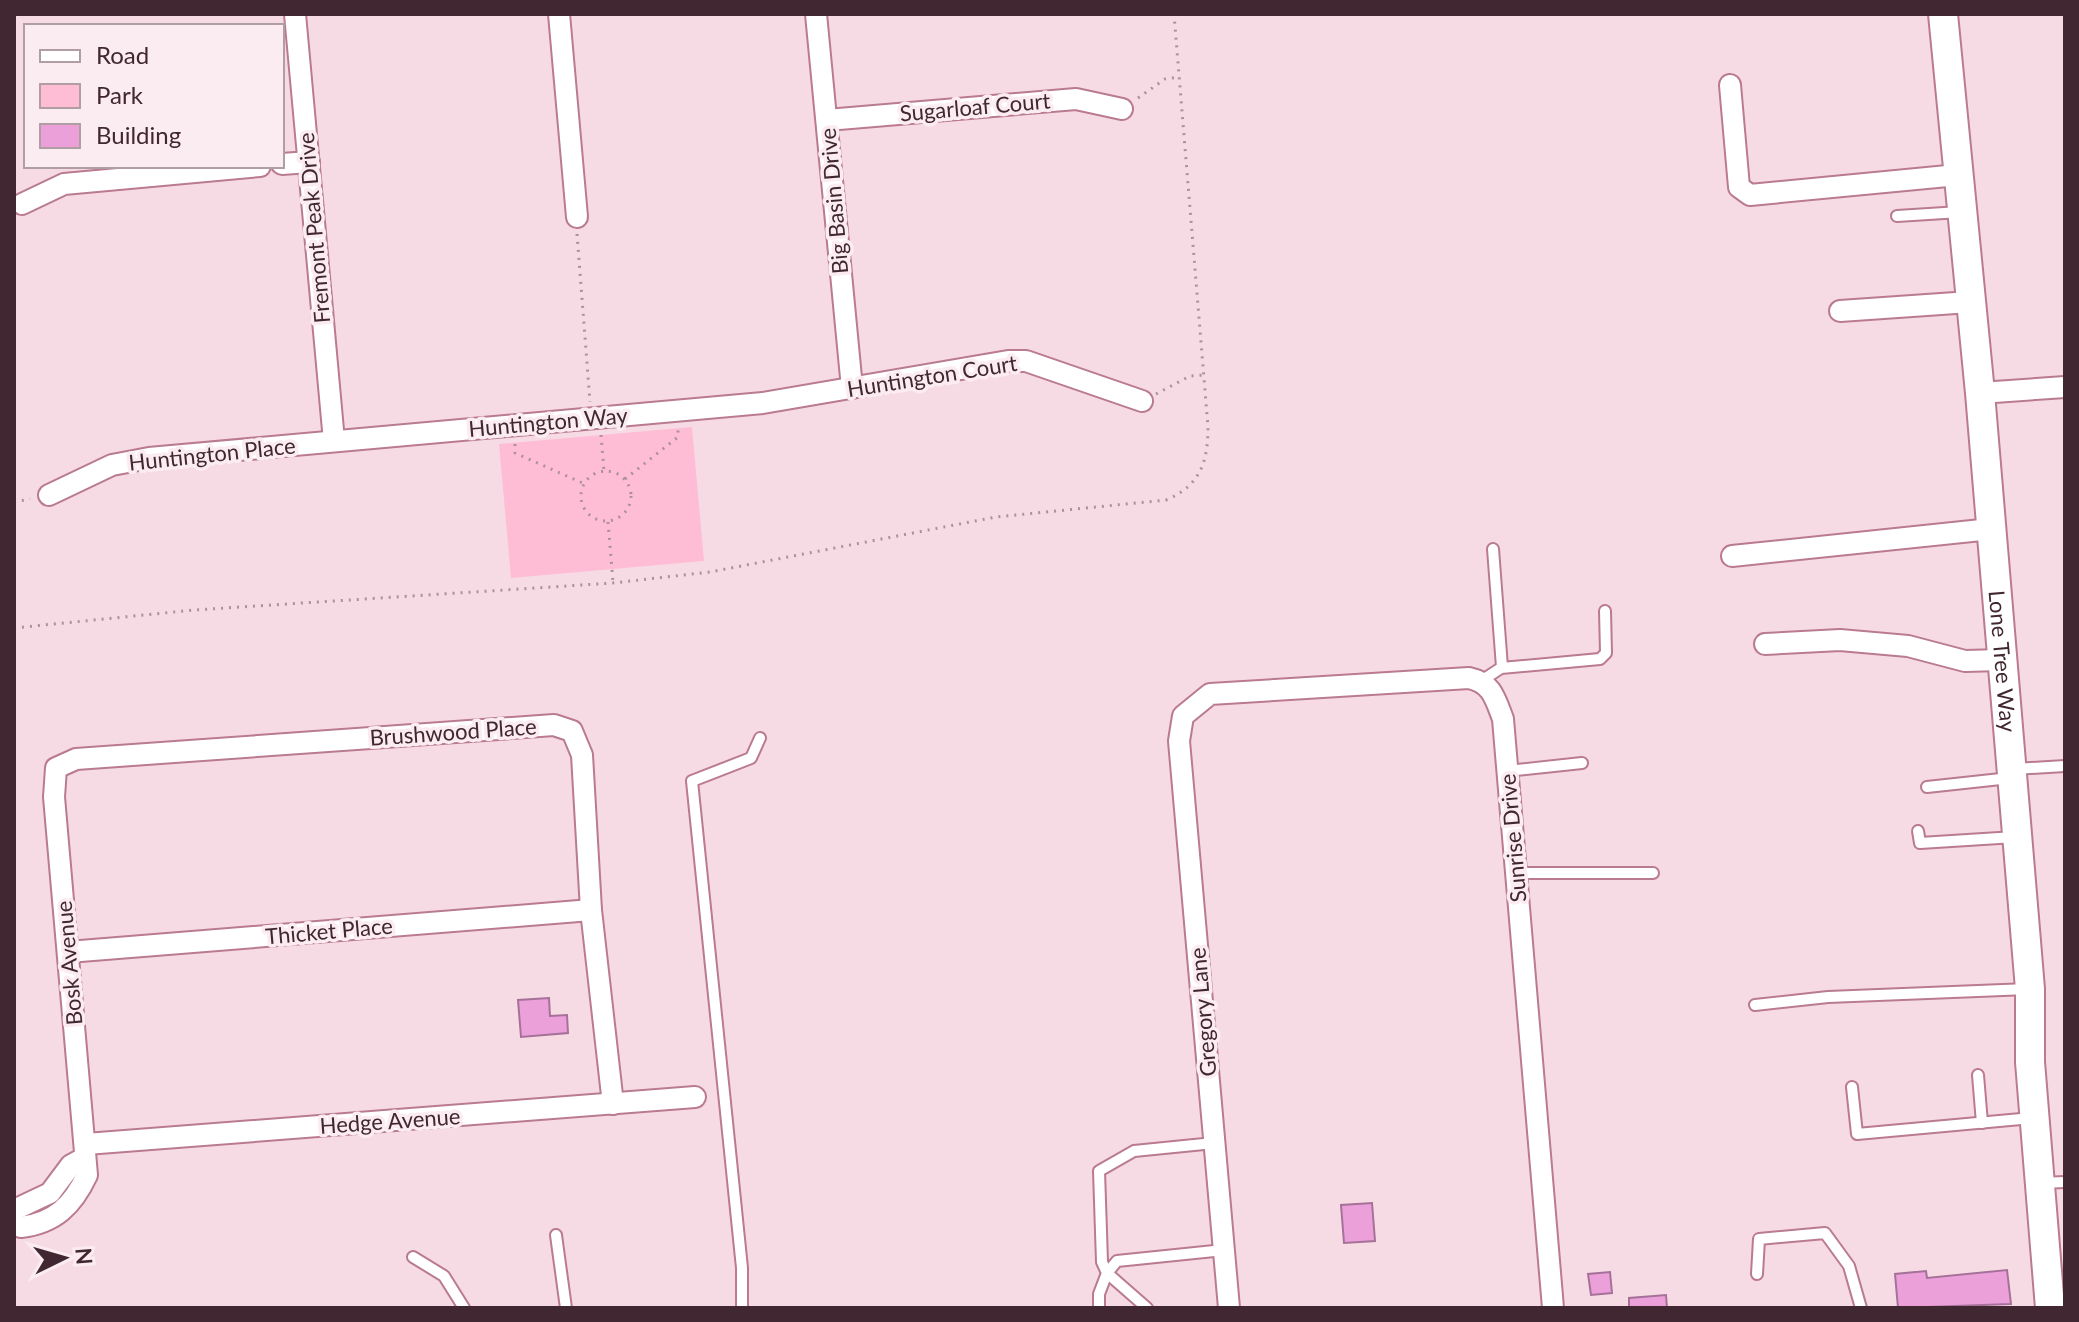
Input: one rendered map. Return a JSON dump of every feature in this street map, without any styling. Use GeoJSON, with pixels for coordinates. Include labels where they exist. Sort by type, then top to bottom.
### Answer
{"type":"FeatureCollection","features":[{"type":"Feature","properties":{"kind":"main road","name":"Lone Tree Way"},"geometry":{"type":"LineString","coordinates":[[1943,14],[1980,393],[2030,989],[2034,1118],[2052,1182],[2050,1308]]}},
{"type":"Feature","properties":{"kind":"street","name":"Fremont Peak Drive"},"geometry":{"type":"LineString","coordinates":[[295,14],[334,441]]}},
{"type":"Feature","properties":{"kind":"street"},"geometry":{"type":"LineString","coordinates":[[559,14],[577,217]]}},
{"type":"Feature","properties":{"kind":"street","name":"Big Basin Drive"},"geometry":{"type":"LineString","coordinates":[[816,14],[852,388]]}},
{"type":"Feature","properties":{"kind":"street"},"geometry":{"type":"LineString","coordinates":[[1730,85],[1739,187],[1750,195],[1958,175]]}},
{"type":"Feature","properties":{"kind":"street","name":"Sugarloaf Court"},"geometry":{"type":"LineString","coordinates":[[827,120],[1076,99],[1122,109]]}},
{"type":"Feature","properties":{"kind":"street"},"geometry":{"type":"LineString","coordinates":[[284,164],[309,162]]}},
{"type":"Feature","properties":{"kind":"street"},"geometry":{"type":"LineString","coordinates":[[22,204],[64,184],[238,168]]}},
{"type":"Feature","properties":{"kind":"street"},"geometry":{"type":"LineString","coordinates":[[1840,311],[1970,302]]}},
{"type":"Feature","properties":{"kind":"street","name":"Huntington Court"},"geometry":{"type":"LineString","coordinates":[[763,403],[988,362],[1026,361],[1142,401]]}},
{"type":"Feature","properties":{"kind":"street"},"geometry":{"type":"LineString","coordinates":[[1980,393],[2065,387]]}},
{"type":"Feature","properties":{"kind":"street","name":"Huntington Way"},"geometry":{"type":"LineString","coordinates":[[334,441],[763,403]]}},
{"type":"Feature","properties":{"kind":"street","name":"Huntington Place"},"geometry":{"type":"LineString","coordinates":[[49,495],[112,465],[149,458],[334,441]]}},
{"type":"Feature","properties":{"kind":"street"},"geometry":{"type":"LineString","coordinates":[[1732,556],[1991,529]]}},
{"type":"Feature","properties":{"kind":"street"},"geometry":{"type":"LineString","coordinates":[[1765,644],[1840,640],[1908,646],[1965,661],[2001,660]]}},
{"type":"Feature","properties":{"kind":"street","name":"Gregory Lane"},"geometry":{"type":"LineString","coordinates":[[1229,1308],[1179,741],[1183,716],[1210,694],[1469,678],[1481,681]]}},
{"type":"Feature","properties":{"kind":"street","name":"Sunrise Drive"},"geometry":{"type":"LineString","coordinates":[[1481,681],[1492,691],[1503,719],[1553,1308]]}},
{"type":"Feature","properties":{"kind":"street","name":"Brushwood Place"},"geometry":{"type":"LineString","coordinates":[[56,768],[76,759],[554,725],[572,731],[582,755],[591,910],[613,1104]]}},
{"type":"Feature","properties":{"kind":"street","name":"Bosk Avenue"},"geometry":{"type":"LineString","coordinates":[[14,1223],[21,1227],[37,1225],[57,1217],[81,1188],[87,1175],[54,797],[56,768]]}},
{"type":"Feature","properties":{"kind":"street","name":"Thicket Place"},"geometry":{"type":"LineString","coordinates":[[68,952],[591,910]]}},
{"type":"Feature","properties":{"kind":"street","name":"Hedge Avenue"},"geometry":{"type":"LineString","coordinates":[[85,1151],[695,1097]]}},
{"type":"Feature","properties":{"kind":"street"},"geometry":{"type":"LineString","coordinates":[[14,1210],[50,1193],[85,1151]]}},
{"type":"Feature","properties":{"kind":"lane"},"geometry":{"type":"LineString","coordinates":[[1897,216],[1962,212]]}},
{"type":"Feature","properties":{"kind":"lane"},"geometry":{"type":"LineString","coordinates":[[1493,549],[1502,667]]}},
{"type":"Feature","properties":{"kind":"lane"},"geometry":{"type":"LineString","coordinates":[[1481,681],[1502,667],[1600,659],[1606,653],[1605,611]]}},
{"type":"Feature","properties":{"kind":"lane"},"geometry":{"type":"LineString","coordinates":[[742,1308],[742,1268],[692,781],[751,758],[760,738]]}},
{"type":"Feature","properties":{"kind":"lane"},"geometry":{"type":"LineString","coordinates":[[1507,771],[1582,763]]}},
{"type":"Feature","properties":{"kind":"lane"},"geometry":{"type":"LineString","coordinates":[[1927,787],[2065,766]]}},
{"type":"Feature","properties":{"kind":"lane"},"geometry":{"type":"LineString","coordinates":[[1918,831],[1920,843],[2017,837]]}},
{"type":"Feature","properties":{"kind":"lane"},"geometry":{"type":"LineString","coordinates":[[1516,873],[1653,873]]}},
{"type":"Feature","properties":{"kind":"lane"},"geometry":{"type":"LineString","coordinates":[[1755,1005],[1828,997],[2030,989]]}},
{"type":"Feature","properties":{"kind":"lane"},"geometry":{"type":"LineString","coordinates":[[1978,1075],[1982,1123]]}},
{"type":"Feature","properties":{"kind":"lane"},"geometry":{"type":"LineString","coordinates":[[1852,1087],[1857,1134],[2034,1118]]}},
{"type":"Feature","properties":{"kind":"lane"},"geometry":{"type":"LineString","coordinates":[[1147,1308],[1107,1273],[1102,1262],[1099,1171],[1134,1151],[1214,1143]]}},
{"type":"Feature","properties":{"kind":"lane"},"geometry":{"type":"LineString","coordinates":[[1757,1274],[1759,1239],[1825,1233],[1849,1266],[1861,1308]]}},
{"type":"Feature","properties":{"kind":"lane"},"geometry":{"type":"LineString","coordinates":[[556,1235],[566,1308]]}},
{"type":"Feature","properties":{"kind":"lane"},"geometry":{"type":"LineString","coordinates":[[1099,1308],[1099,1294],[1107,1273],[1117,1261],[1224,1250]]}},
{"type":"Feature","properties":{"kind":"lane"},"geometry":{"type":"LineString","coordinates":[[413,1257],[444,1276],[464,1308]]}},
{"type":"Feature","properties":{"kind":"path"},"geometry":{"type":"LineString","coordinates":[[15,627],[194,610],[613,583],[710,572],[996,517],[1166,500],[1186,492],[1198,478],[1208,453],[1174,14]]}},
{"type":"Feature","properties":{"kind":"path"},"geometry":{"type":"LineString","coordinates":[[1122,109],[1165,79],[1180,77]]}},
{"type":"Feature","properties":{"kind":"path"},"geometry":{"type":"LineString","coordinates":[[577,217],[590,403],[600,418],[604,471]]}},
{"type":"Feature","properties":{"kind":"path"},"geometry":{"type":"LineString","coordinates":[[1142,401],[1190,376],[1204,375]]}},
{"type":"Feature","properties":{"kind":"path"},"geometry":{"type":"LineString","coordinates":[[625,479],[678,437],[676,411]]}},
{"type":"Feature","properties":{"kind":"path"},"geometry":{"type":"LineString","coordinates":[[513,425],[515,453],[585,484]]}},
{"type":"Feature","properties":{"kind":"path"},"geometry":{"type":"LineString","coordinates":[[613,472],[625,479],[632,494],[631,504],[618,519],[608,522],[590,516],[581,499],[585,484],[594,474],[613,472]]}},
{"type":"Feature","properties":{"kind":"path"},"geometry":{"type":"LineString","coordinates":[[608,522],[613,583]]}},
{"type":"Feature","properties":{"kind":"green space"},"geometry":{"type":"Polygon","coordinates":[[[692,427],[704,561],[511,578],[499,444],[692,427]]]}},
{"type":"Feature","properties":{"kind":"building"},"geometry":{"type":"Polygon","coordinates":[[[549,998],[550,1016],[567,1015],[568,1033],[521,1037],[518,1000],[549,998]]]}},
{"type":"Feature","properties":{"kind":"building"},"geometry":{"type":"Polygon","coordinates":[[[1372,1203],[1375,1241],[1344,1243],[1341,1205],[1372,1203]]]}},
{"type":"Feature","properties":{"kind":"building"},"geometry":{"type":"Polygon","coordinates":[[[2007,1270],[2011,1304],[1898,1308],[1895,1274],[1926,1271],[1927,1278],[2007,1270]]]}},
{"type":"Feature","properties":{"kind":"building"},"geometry":{"type":"Polygon","coordinates":[[[1610,1272],[1612,1293],[1591,1295],[1588,1274],[1610,1272]]]}},
{"type":"Feature","properties":{"kind":"building"},"geometry":{"type":"Polygon","coordinates":[[[1666,1295],[1667,1308],[1629,1308],[1629,1298],[1666,1295]]]}}]}
